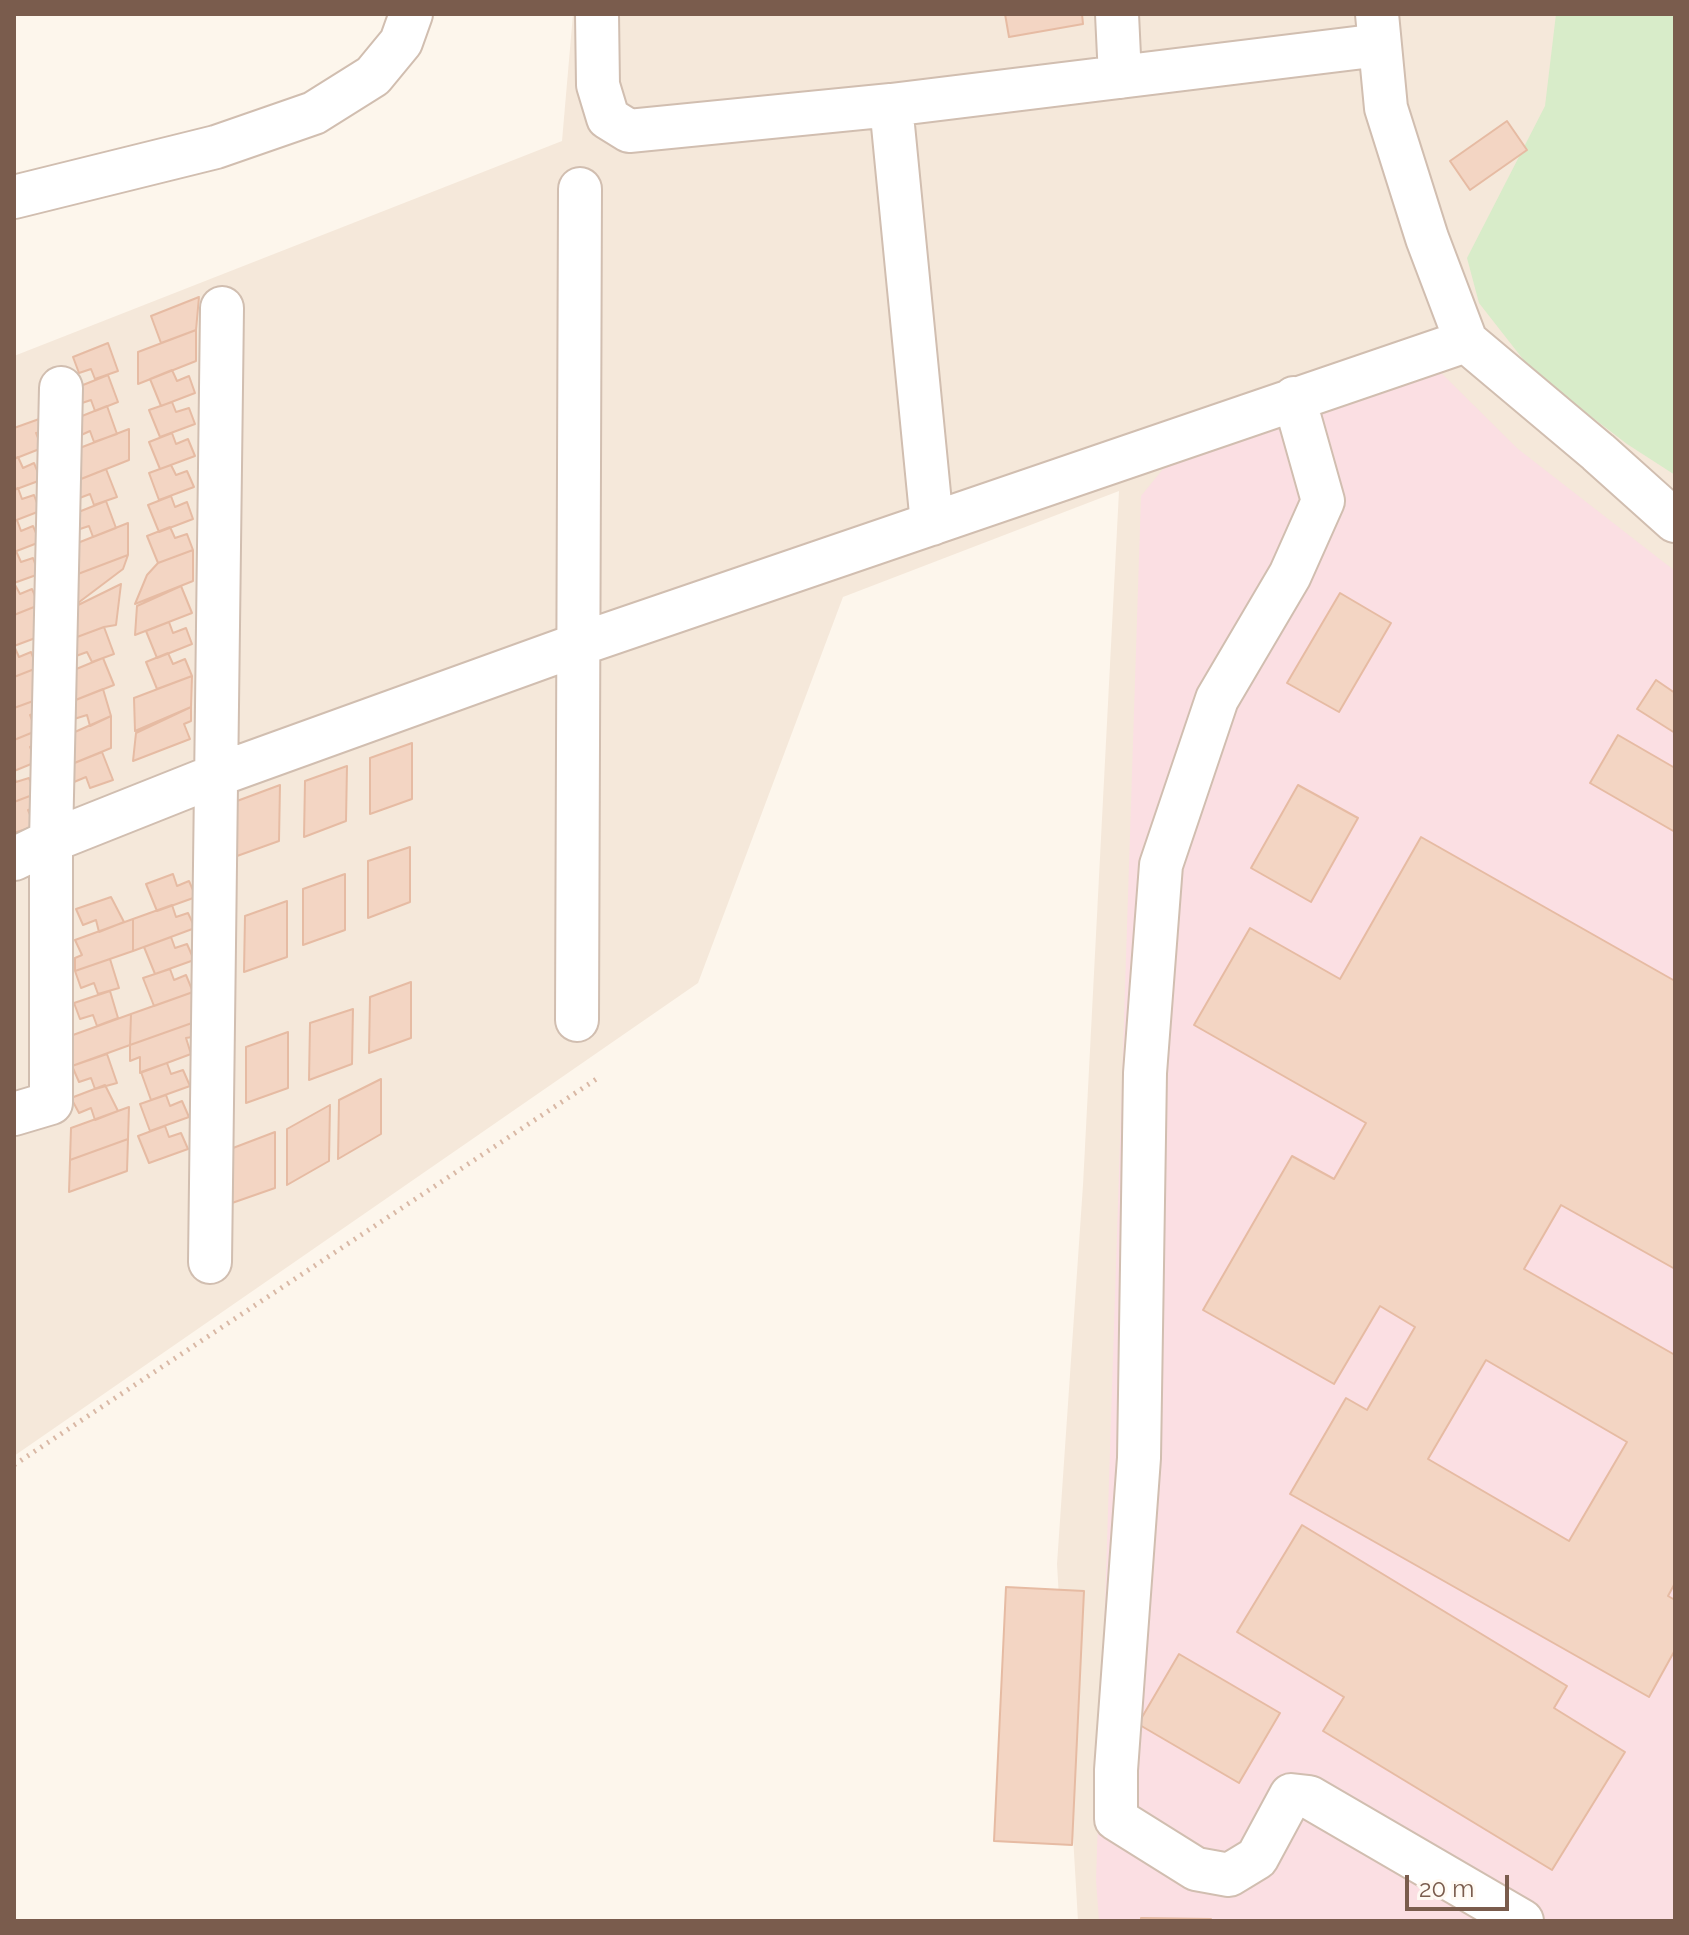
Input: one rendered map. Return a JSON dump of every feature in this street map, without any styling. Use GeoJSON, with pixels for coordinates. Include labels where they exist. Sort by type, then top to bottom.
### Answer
{"type":"FeatureCollection","features":[{"type":"Feature","properties":{"kind":"street"},"geometry":{"type":"LineString","coordinates":[[14,197],[216,147],[314,113],[373,76],[401,42],[411,14]]}},
{"type":"Feature","properties":{"kind":"street"},"geometry":{"type":"LineString","coordinates":[[597,14],[598,85],[608,118],[629,131],[891,105],[1120,77],[1378,29],[1386,108],[1427,238],[1466,341],[1675,521]]}},
{"type":"Feature","properties":{"kind":"street"},"geometry":{"type":"LineString","coordinates":[[1117,14],[1120,77]]}},
{"type":"Feature","properties":{"kind":"street"},"geometry":{"type":"LineString","coordinates":[[891,105],[932,524]]}},
{"type":"Feature","properties":{"kind":"street"},"geometry":{"type":"LineString","coordinates":[[577,1020],[580,189]]}},
{"type":"Feature","properties":{"kind":"street"},"geometry":{"type":"LineString","coordinates":[[210,1262],[222,308]]}},
{"type":"Feature","properties":{"kind":"street"},"geometry":{"type":"LineString","coordinates":[[32,850],[217,775],[577,645],[1466,341]]}},
{"type":"Feature","properties":{"kind":"street"},"geometry":{"type":"LineString","coordinates":[[14,1114],[51,1103],[32,850],[61,388]]}},
{"type":"Feature","properties":{"kind":"street"},"geometry":{"type":"LineString","coordinates":[[1294,398],[1323,501],[1290,575],[1217,699],[1161,865],[1145,1073],[1139,1458],[1116,1770],[1116,1819],[1196,1869],[1229,1875],[1257,1858],[1291,1795],[1309,1797],[1522,1921]]}},
{"type":"Feature","properties":{"kind":"path"},"geometry":{"type":"LineString","coordinates":[[14,1465],[598,1078]]}},
{"type":"Feature","properties":{"kind":"shaded area"},"geometry":{"type":"Polygon","coordinates":[[[573,14],[1649,14],[1675,312],[1675,1921],[1078,1921],[1057,1564],[1083,1185],[1119,491],[843,597],[698,983],[14,1456],[14,356],[562,141],[573,14]]]}},
{"type":"Feature","properties":{"kind":"shaded area"},"geometry":{"type":"Polygon","coordinates":[[[1429,361],[1518,449],[1675,571],[1675,1921],[1099,1921],[1096,1880],[1141,496],[1163,469],[1429,361]]]}},
{"type":"Feature","properties":{"kind":"green space"},"geometry":{"type":"Polygon","coordinates":[[[1556,14],[1675,14],[1675,475],[1627,444],[1533,372],[1479,303],[1467,258],[1545,106],[1556,14]]]}},
{"type":"Feature","properties":{"kind":"building"},"geometry":{"type":"Polygon","coordinates":[[[1005,14],[1082,14],[1083,24],[1009,37],[1005,14]]]}},
{"type":"Feature","properties":{"kind":"building"},"geometry":{"type":"Polygon","coordinates":[[[1507,121],[1527,150],[1470,190],[1450,161],[1507,121]]]}},
{"type":"Feature","properties":{"kind":"building"},"geometry":{"type":"Polygon","coordinates":[[[199,297],[196,330],[161,343],[151,316],[199,297]]]}},
{"type":"Feature","properties":{"kind":"building"},"geometry":{"type":"Polygon","coordinates":[[[196,330],[196,361],[138,384],[138,352],[196,330]]]}},
{"type":"Feature","properties":{"kind":"building"},"geometry":{"type":"Polygon","coordinates":[[[108,343],[118,371],[95,379],[91,369],[79,373],[73,357],[108,343]]]}},
{"type":"Feature","properties":{"kind":"building"},"geometry":{"type":"Polygon","coordinates":[[[172,370],[177,381],[189,376],[195,393],[161,406],[150,379],[172,370]]]}},
{"type":"Feature","properties":{"kind":"building"},"geometry":{"type":"Polygon","coordinates":[[[108,375],[118,402],[95,411],[91,400],[79,404],[73,389],[108,375]]]}},
{"type":"Feature","properties":{"kind":"building"},"geometry":{"type":"Polygon","coordinates":[[[172,402],[176,412],[189,408],[195,424],[160,437],[149,410],[172,402]]]}},
{"type":"Feature","properties":{"kind":"building"},"geometry":{"type":"Polygon","coordinates":[[[107,406],[117,434],[94,442],[90,431],[79,436],[72,420],[107,406]]]}},
{"type":"Feature","properties":{"kind":"building"},"geometry":{"type":"Polygon","coordinates":[[[42,418],[42,432],[36,433],[42,448],[14,459],[14,428],[42,418]]]}},
{"type":"Feature","properties":{"kind":"building"},"geometry":{"type":"Polygon","coordinates":[[[129,429],[129,460],[71,483],[72,451],[129,429]]]}},
{"type":"Feature","properties":{"kind":"building"},"geometry":{"type":"Polygon","coordinates":[[[172,433],[176,444],[188,439],[195,456],[160,469],[149,442],[172,433]]]}},
{"type":"Feature","properties":{"kind":"building"},"geometry":{"type":"Polygon","coordinates":[[[18,457],[23,468],[34,463],[41,480],[14,490],[14,459],[18,457]]]}},
{"type":"Feature","properties":{"kind":"building"},"geometry":{"type":"Polygon","coordinates":[[[171,465],[176,475],[187,471],[194,487],[159,500],[149,473],[171,465]]]}},
{"type":"Feature","properties":{"kind":"building"},"geometry":{"type":"Polygon","coordinates":[[[106,469],[117,497],[94,505],[90,494],[77,499],[71,483],[106,469]]]}},
{"type":"Feature","properties":{"kind":"building"},"geometry":{"type":"Polygon","coordinates":[[[18,488],[22,499],[34,495],[40,511],[14,521],[14,490],[18,488]]]}},
{"type":"Feature","properties":{"kind":"building"},"geometry":{"type":"Polygon","coordinates":[[[171,496],[175,507],[187,502],[193,519],[159,532],[148,505],[171,496]]]}},
{"type":"Feature","properties":{"kind":"building"},"geometry":{"type":"Polygon","coordinates":[[[106,501],[116,528],[93,537],[89,526],[77,530],[71,515],[106,501]]]}},
{"type":"Feature","properties":{"kind":"building"},"geometry":{"type":"Polygon","coordinates":[[[17,520],[21,531],[33,526],[40,542],[14,552],[14,521],[17,520]]]}},
{"type":"Feature","properties":{"kind":"building"},"geometry":{"type":"Polygon","coordinates":[[[128,523],[128,555],[70,577],[70,546],[128,523]]]}},
{"type":"Feature","properties":{"kind":"building"},"geometry":{"type":"Polygon","coordinates":[[[170,527],[175,538],[187,534],[193,550],[158,563],[147,536],[170,527]]]}},
{"type":"Feature","properties":{"kind":"building"},"geometry":{"type":"Polygon","coordinates":[[[193,550],[193,581],[135,604],[147,575],[158,563],[193,550]]]}},
{"type":"Feature","properties":{"kind":"building"},"geometry":{"type":"Polygon","coordinates":[[[16,551],[21,562],[33,558],[39,574],[14,583],[16,551]]]}},
{"type":"Feature","properties":{"kind":"building"},"geometry":{"type":"Polygon","coordinates":[[[128,555],[123,569],[70,609],[70,577],[128,555]]]}},
{"type":"Feature","properties":{"kind":"building"},"geometry":{"type":"Polygon","coordinates":[[[14,583],[20,594],[32,589],[39,605],[14,615],[14,583]]]}},
{"type":"Feature","properties":{"kind":"building"},"geometry":{"type":"Polygon","coordinates":[[[121,584],[116,625],[69,640],[70,609],[121,584]]]}},
{"type":"Feature","properties":{"kind":"building"},"geometry":{"type":"Polygon","coordinates":[[[181,586],[192,613],[135,635],[137,606],[181,586]]]}},
{"type":"Feature","properties":{"kind":"building"},"geometry":{"type":"Polygon","coordinates":[[[1340,593],[1391,623],[1339,712],[1287,683],[1340,593]]]}},
{"type":"Feature","properties":{"kind":"building"},"geometry":{"type":"Polygon","coordinates":[[[39,605],[38,637],[14,646],[14,615],[39,605]]]}},
{"type":"Feature","properties":{"kind":"building"},"geometry":{"type":"Polygon","coordinates":[[[169,622],[173,633],[186,628],[192,644],[157,658],[146,631],[169,622]]]}},
{"type":"Feature","properties":{"kind":"building"},"geometry":{"type":"Polygon","coordinates":[[[104,627],[114,654],[92,662],[87,652],[76,656],[69,640],[104,627]]]}},
{"type":"Feature","properties":{"kind":"building"},"geometry":{"type":"Polygon","coordinates":[[[14,646],[19,657],[31,652],[37,668],[14,677],[14,646]]]}},
{"type":"Feature","properties":{"kind":"building"},"geometry":{"type":"Polygon","coordinates":[[[168,653],[173,664],[185,659],[192,676],[157,689],[146,662],[168,653]]]}},
{"type":"Feature","properties":{"kind":"building"},"geometry":{"type":"Polygon","coordinates":[[[103,658],[114,685],[68,703],[69,672],[103,658]]]}},
{"type":"Feature","properties":{"kind":"building"},"geometry":{"type":"Polygon","coordinates":[[[37,668],[36,700],[14,708],[14,677],[37,668]]]}},
{"type":"Feature","properties":{"kind":"building"},"geometry":{"type":"Polygon","coordinates":[[[192,676],[191,707],[135,731],[134,698],[192,676]]]}},
{"type":"Feature","properties":{"kind":"building"},"geometry":{"type":"Polygon","coordinates":[[[1656,680],[1675,693],[1675,733],[1637,709],[1656,680]]]}},
{"type":"Feature","properties":{"kind":"building"},"geometry":{"type":"Polygon","coordinates":[[[103,689],[111,716],[90,726],[87,715],[74,719],[68,703],[103,689]]]}},
{"type":"Feature","properties":{"kind":"building"},"geometry":{"type":"Polygon","coordinates":[[[36,700],[36,713],[30,715],[36,731],[14,740],[14,708],[36,700]]]}},
{"type":"Feature","properties":{"kind":"building"},"geometry":{"type":"Polygon","coordinates":[[[191,707],[191,721],[184,724],[190,739],[133,761],[136,733],[191,707]]]}},
{"type":"Feature","properties":{"kind":"building"},"geometry":{"type":"Polygon","coordinates":[[[111,716],[111,748],[67,766],[68,752],[74,749],[68,735],[111,716]]]}},
{"type":"Feature","properties":{"kind":"building"},"geometry":{"type":"Polygon","coordinates":[[[36,731],[36,744],[30,747],[36,762],[14,771],[14,740],[36,731]]]}},
{"type":"Feature","properties":{"kind":"building"},"geometry":{"type":"Polygon","coordinates":[[[1618,735],[1675,768],[1675,832],[1590,783],[1618,735]]]}},
{"type":"Feature","properties":{"kind":"building"},"geometry":{"type":"Polygon","coordinates":[[[412,743],[412,799],[370,814],[370,758],[412,743]]]}},
{"type":"Feature","properties":{"kind":"building"},"geometry":{"type":"Polygon","coordinates":[[[102,752],[113,780],[90,788],[86,777],[74,782],[67,766],[102,752]]]}},
{"type":"Feature","properties":{"kind":"building"},"geometry":{"type":"Polygon","coordinates":[[[347,766],[346,821],[304,837],[305,781],[347,766]]]}},
{"type":"Feature","properties":{"kind":"building"},"geometry":{"type":"Polygon","coordinates":[[[14,776],[16,782],[29,778],[35,794],[14,802],[14,776]]]}},
{"type":"Feature","properties":{"kind":"building"},"geometry":{"type":"Polygon","coordinates":[[[280,785],[279,841],[237,856],[237,801],[280,785]]]}},
{"type":"Feature","properties":{"kind":"building"},"geometry":{"type":"Polygon","coordinates":[[[1298,785],[1358,818],[1311,902],[1251,868],[1298,785]]]}},
{"type":"Feature","properties":{"kind":"building"},"geometry":{"type":"Polygon","coordinates":[[[35,794],[35,808],[28,810],[35,826],[14,833],[14,802],[35,794]]]}},
{"type":"Feature","properties":{"kind":"building"},"geometry":{"type":"Polygon","coordinates":[[[1421,837],[1675,981],[1675,1269],[1561,1205],[1524,1269],[1675,1355],[1675,1583],[1668,1596],[1675,1600],[1675,1650],[1649,1697],[1290,1494],[1346,1398],[1367,1410],[1415,1327],[1380,1306],[1334,1384],[1203,1310],[1292,1156],[1334,1179],[1366,1123],[1194,1025],[1250,928],[1340,979],[1421,837]],[[1486,1360],[1428,1459],[1569,1541],[1627,1442],[1486,1360]]]}},
{"type":"Feature","properties":{"kind":"building"},"geometry":{"type":"Polygon","coordinates":[[[410,847],[410,902],[368,918],[368,861],[410,847]]]}},
{"type":"Feature","properties":{"kind":"building"},"geometry":{"type":"Polygon","coordinates":[[[173,874],[177,886],[189,881],[196,897],[157,911],[146,884],[173,874]]]}},
{"type":"Feature","properties":{"kind":"building"},"geometry":{"type":"Polygon","coordinates":[[[345,874],[345,930],[303,945],[303,889],[345,874]]]}},
{"type":"Feature","properties":{"kind":"building"},"geometry":{"type":"Polygon","coordinates":[[[111,897],[124,922],[99,932],[96,920],[83,925],[76,909],[111,897]]]}},
{"type":"Feature","properties":{"kind":"building"},"geometry":{"type":"Polygon","coordinates":[[[287,901],[287,957],[244,972],[245,916],[287,901]]]}},
{"type":"Feature","properties":{"kind":"building"},"geometry":{"type":"Polygon","coordinates":[[[172,905],[176,917],[188,913],[195,928],[133,951],[133,919],[172,905]]]}},
{"type":"Feature","properties":{"kind":"building"},"geometry":{"type":"Polygon","coordinates":[[[133,919],[133,951],[75,971],[75,958],[82,955],[75,940],[133,919]]]}},
{"type":"Feature","properties":{"kind":"building"},"geometry":{"type":"Polygon","coordinates":[[[171,937],[175,948],[187,944],[194,960],[155,974],[144,947],[171,937]]]}},
{"type":"Feature","properties":{"kind":"building"},"geometry":{"type":"Polygon","coordinates":[[[110,959],[119,988],[98,994],[94,983],[81,988],[75,971],[110,959]]]}},
{"type":"Feature","properties":{"kind":"building"},"geometry":{"type":"Polygon","coordinates":[[[170,969],[174,980],[186,975],[193,992],[154,1006],[143,978],[170,969]]]}},
{"type":"Feature","properties":{"kind":"building"},"geometry":{"type":"Polygon","coordinates":[[[411,982],[411,1038],[369,1053],[370,997],[411,982]]]}},
{"type":"Feature","properties":{"kind":"building"},"geometry":{"type":"Polygon","coordinates":[[[110,991],[118,1018],[97,1026],[93,1015],[80,1019],[74,1003],[110,991]]]}},
{"type":"Feature","properties":{"kind":"building"},"geometry":{"type":"Polygon","coordinates":[[[193,992],[192,1023],[130,1045],[131,1014],[193,992]]]}},
{"type":"Feature","properties":{"kind":"building"},"geometry":{"type":"Polygon","coordinates":[[[353,1009],[352,1064],[309,1080],[310,1023],[353,1009]]]}},
{"type":"Feature","properties":{"kind":"building"},"geometry":{"type":"Polygon","coordinates":[[[131,1014],[130,1045],[72,1066],[73,1035],[131,1014]]]}},
{"type":"Feature","properties":{"kind":"building"},"geometry":{"type":"Polygon","coordinates":[[[192,1023],[192,1037],[186,1038],[191,1054],[140,1073],[140,1057],[130,1061],[130,1045],[192,1023]]]}},
{"type":"Feature","properties":{"kind":"building"},"geometry":{"type":"Polygon","coordinates":[[[288,1032],[288,1088],[246,1103],[246,1047],[288,1032]]]}},
{"type":"Feature","properties":{"kind":"building"},"geometry":{"type":"Polygon","coordinates":[[[107,1054],[117,1083],[95,1089],[91,1078],[79,1082],[72,1066],[107,1054]]]}},
{"type":"Feature","properties":{"kind":"building"},"geometry":{"type":"Polygon","coordinates":[[[167,1063],[171,1074],[183,1070],[190,1086],[151,1100],[141,1072],[167,1063]]]}},
{"type":"Feature","properties":{"kind":"building"},"geometry":{"type":"Polygon","coordinates":[[[381,1079],[381,1134],[338,1159],[339,1100],[381,1079]]]}},
{"type":"Feature","properties":{"kind":"building"},"geometry":{"type":"Polygon","coordinates":[[[105,1085],[118,1111],[95,1120],[91,1108],[79,1113],[71,1098],[105,1085]]]}},
{"type":"Feature","properties":{"kind":"building"},"geometry":{"type":"Polygon","coordinates":[[[166,1095],[170,1106],[182,1101],[189,1117],[150,1131],[140,1104],[166,1095]]]}},
{"type":"Feature","properties":{"kind":"building"},"geometry":{"type":"Polygon","coordinates":[[[330,1105],[329,1161],[287,1185],[287,1129],[330,1105]]]}},
{"type":"Feature","properties":{"kind":"building"},"geometry":{"type":"Polygon","coordinates":[[[129,1107],[128,1139],[70,1160],[71,1128],[129,1107]]]}},
{"type":"Feature","properties":{"kind":"building"},"geometry":{"type":"Polygon","coordinates":[[[165,1126],[169,1137],[181,1133],[188,1149],[149,1163],[138,1136],[165,1126]]]}},
{"type":"Feature","properties":{"kind":"building"},"geometry":{"type":"Polygon","coordinates":[[[275,1132],[275,1188],[232,1203],[233,1148],[275,1132]]]}},
{"type":"Feature","properties":{"kind":"building"},"geometry":{"type":"Polygon","coordinates":[[[128,1139],[127,1171],[69,1192],[70,1160],[128,1139]]]}},
{"type":"Feature","properties":{"kind":"building"},"geometry":{"type":"Polygon","coordinates":[[[1302,1525],[1567,1686],[1554,1708],[1625,1752],[1552,1870],[1323,1731],[1344,1697],[1237,1632],[1302,1525]]]}},
{"type":"Feature","properties":{"kind":"building"},"geometry":{"type":"Polygon","coordinates":[[[1006,1587],[1084,1591],[1072,1845],[994,1841],[1006,1587]]]}},
{"type":"Feature","properties":{"kind":"building"},"geometry":{"type":"Polygon","coordinates":[[[1179,1654],[1280,1713],[1239,1783],[1138,1724],[1179,1654]]]}},
{"type":"Feature","properties":{"kind":"building"},"geometry":{"type":"Polygon","coordinates":[[[1141,1918],[1211,1919],[1211,1921],[1141,1921],[1141,1918]]]}}]}
